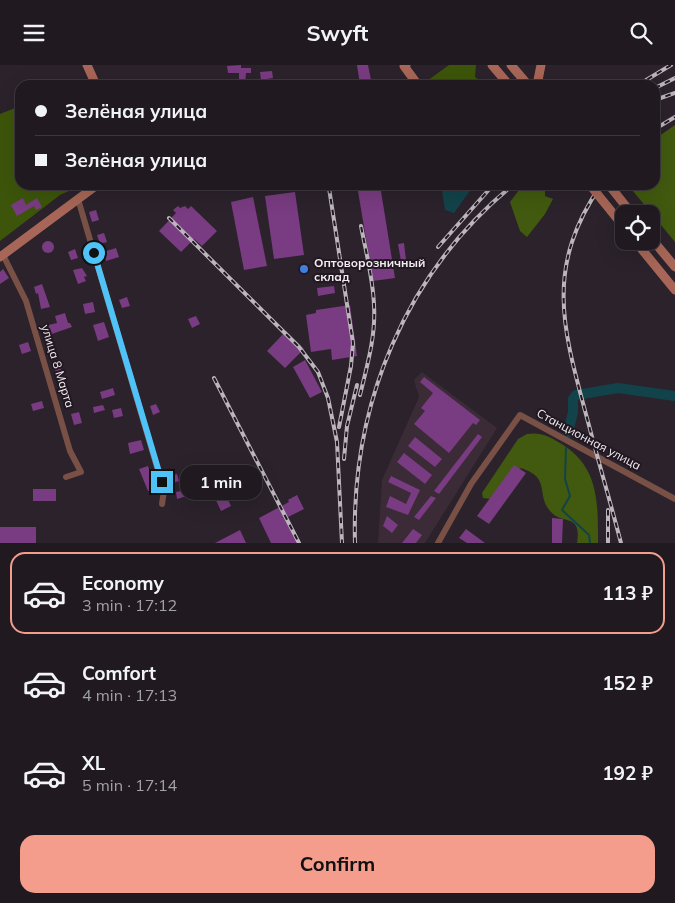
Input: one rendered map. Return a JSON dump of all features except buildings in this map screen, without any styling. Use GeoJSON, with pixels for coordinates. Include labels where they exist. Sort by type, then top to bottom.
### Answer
{"type":"FeatureCollection","features":[{"type":"Feature","properties":{"kind":"main road"},"geometry":{"type":"LineString","coordinates":[[87,65],[94,80]]}},
{"type":"Feature","properties":{"kind":"main road"},"geometry":{"type":"LineString","coordinates":[[404,65],[414,80]]}},
{"type":"Feature","properties":{"kind":"main road"},"geometry":{"type":"LineString","coordinates":[[511,65],[524,80]]}},
{"type":"Feature","properties":{"kind":"main road"},"geometry":{"type":"LineString","coordinates":[[538,80],[541,65]]}},
{"type":"Feature","properties":{"kind":"main road"},"geometry":{"type":"LineString","coordinates":[[493,66],[504,80]]}},
{"type":"Feature","properties":{"kind":"main road"},"geometry":{"type":"LineString","coordinates":[[2,256],[90,190]]}},
{"type":"Feature","properties":{"kind":"main road"},"geometry":{"type":"LineString","coordinates":[[594,190],[615,216]]}},
{"type":"Feature","properties":{"kind":"main road"},"geometry":{"type":"LineString","coordinates":[[613,190],[625,205]]}},
{"type":"Feature","properties":{"kind":"main road"},"geometry":{"type":"LineString","coordinates":[[660,249],[675,267]]}},
{"type":"Feature","properties":{"kind":"main road"},"geometry":{"type":"LineString","coordinates":[[642,250],[675,290]]}},
{"type":"Feature","properties":{"kind":"street"},"geometry":{"type":"LineString","coordinates":[[78,199],[164,491],[162,504]]}},
{"type":"Feature","properties":{"kind":"street","name":"улица 8 Марта"},"geometry":{"type":"LineString","coordinates":[[2,256],[26,301],[70,451],[81,472],[66,477]]}},
{"type":"Feature","properties":{"kind":"street","name":"Станционная улица"},"geometry":{"type":"LineString","coordinates":[[438,543],[471,484],[520,415],[675,499]]}},
{"type":"Feature","properties":{"kind":"shaded area"},"geometry":{"type":"Polygon","coordinates":[[[422,372],[497,428],[425,543],[378,543],[382,480],[419,397],[414,380],[422,372]]]}},
{"type":"Feature","properties":{"kind":"green space"},"geometry":{"type":"Polygon","coordinates":[[[449,65],[476,65],[475,77],[479,80],[428,80],[449,65]]]}},
{"type":"Feature","properties":{"kind":"green space"},"geometry":{"type":"Polygon","coordinates":[[[15,108],[15,190],[71,190],[60,195],[0,241],[0,114],[15,108]]]}},
{"type":"Feature","properties":{"kind":"green space"},"geometry":{"type":"Polygon","coordinates":[[[675,125],[675,242],[660,224],[660,205],[644,205],[632,190],[660,190],[660,136],[675,125]]]}},
{"type":"Feature","properties":{"kind":"green space"},"geometry":{"type":"Polygon","coordinates":[[[519,190],[545,190],[545,196],[553,199],[545,214],[527,237],[520,231],[510,202],[519,190]]]}},
{"type":"Feature","properties":{"kind":"green space"},"geometry":{"type":"Polygon","coordinates":[[[527,434],[540,434],[552,438],[573,452],[582,463],[594,486],[598,513],[598,543],[577,543],[577,527],[574,523],[551,512],[546,506],[542,487],[537,477],[521,468],[515,471],[491,499],[483,498],[482,493],[518,439],[527,434]]]}},
{"type":"Feature","properties":{"kind":"water"},"geometry":{"type":"Polygon","coordinates":[[[442,190],[470,190],[454,213],[445,210],[442,190]]]}},
{"type":"Feature","properties":{"kind":"waterway"},"geometry":{"type":"LineString","coordinates":[[568,433],[573,412],[573,399],[576,395],[618,388],[675,396]]}},
{"type":"Feature","properties":{"kind":"waterway"},"geometry":{"type":"LineString","coordinates":[[566,448],[565,479],[570,496],[562,510],[589,535],[590,543]]}},
{"type":"Feature","properties":{"kind":"railway"},"geometry":{"type":"LineString","coordinates":[[646,80],[671,65]]}},
{"type":"Feature","properties":{"kind":"railway"},"geometry":{"type":"LineString","coordinates":[[660,86],[675,78]]}},
{"type":"Feature","properties":{"kind":"railway"},"geometry":{"type":"LineString","coordinates":[[660,98],[675,93]]}},
{"type":"Feature","properties":{"kind":"railway"},"geometry":{"type":"LineString","coordinates":[[660,126],[675,117]]}},
{"type":"Feature","properties":{"kind":"railway"},"geometry":{"type":"LineString","coordinates":[[329,190],[353,343],[351,366],[339,427]]}},
{"type":"Feature","properties":{"kind":"railway"},"geometry":{"type":"LineString","coordinates":[[438,247],[489,190]]}},
{"type":"Feature","properties":{"kind":"railway"},"geometry":{"type":"LineString","coordinates":[[355,543],[356,492],[363,441],[375,392],[392,345],[414,301],[442,259],[475,220],[508,190]]}},
{"type":"Feature","properties":{"kind":"railway"},"geometry":{"type":"LineString","coordinates":[[598,190],[583,215],[571,244],[565,272],[564,299],[566,327],[578,386],[621,543]]}},
{"type":"Feature","properties":{"kind":"railway"},"geometry":{"type":"LineString","coordinates":[[169,218],[299,347],[318,372],[328,398],[337,442],[342,543]]}},
{"type":"Feature","properties":{"kind":"railway"},"geometry":{"type":"LineString","coordinates":[[360,395],[374,328],[372,285],[361,226]]}},
{"type":"Feature","properties":{"kind":"railway"},"geometry":{"type":"LineString","coordinates":[[214,378],[299,543]]}},
{"type":"Feature","properties":{"kind":"railway"},"geometry":{"type":"LineString","coordinates":[[344,459],[347,426],[357,385]]}},
{"type":"Feature","properties":{"kind":"railway"},"geometry":{"type":"LineString","coordinates":[[608,510],[608,543]]}},
{"type":"Feature","properties":{"kind":"place","name":"Оптоворозничный склад"},"geometry":{"type":"Point","coordinates":[304,269]}},
{"type":"Feature","properties":{"kind":"route"},"geometry":{"type":"LineString","coordinates":[[94,253],[162,482]]}}]}
